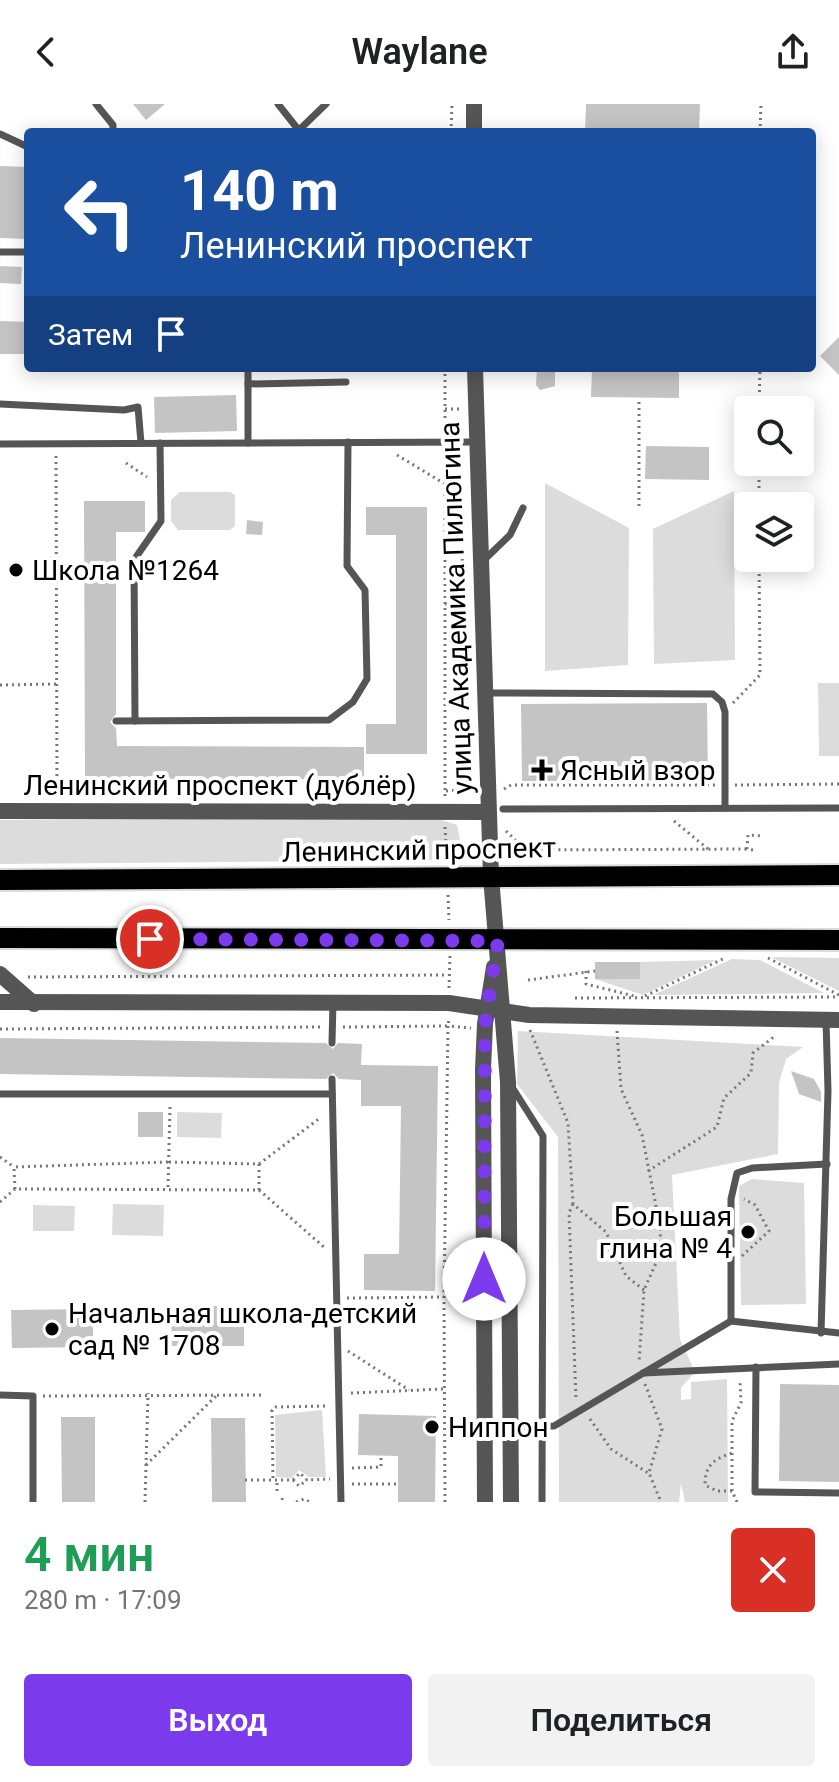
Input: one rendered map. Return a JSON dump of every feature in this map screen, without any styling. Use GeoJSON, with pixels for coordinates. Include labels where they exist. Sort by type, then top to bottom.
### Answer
{"type":"FeatureCollection","features":[{"type":"Feature","properties":{"kind":"main road","name":"Ленинский проспект"},"geometry":{"type":"LineString","coordinates":[[0,880],[839,875]]}},
{"type":"Feature","properties":{"kind":"main road"},"geometry":{"type":"LineString","coordinates":[[0,938],[839,940]]}},
{"type":"Feature","properties":{"kind":"street"},"geometry":{"type":"LineString","coordinates":[[474,104],[474,128]]}},
{"type":"Feature","properties":{"kind":"street","name":"улица Академика Пилюгина"},"geometry":{"type":"LineString","coordinates":[[475,372],[475,442],[487,693],[496,811],[491,877],[498,941],[496,1008]]}},
{"type":"Feature","properties":{"kind":"street","name":"Ленинский проспект (дублёр)"},"geometry":{"type":"LineString","coordinates":[[0,811],[496,811]]}},
{"type":"Feature","properties":{"kind":"street"},"geometry":{"type":"LineString","coordinates":[[2,976],[34,1004]]}},
{"type":"Feature","properties":{"kind":"street"},"geometry":{"type":"LineString","coordinates":[[0,1002],[333,1002],[496,1008],[529,1015],[832,1020]]}},
{"type":"Feature","properties":{"kind":"street"},"geometry":{"type":"LineString","coordinates":[[496,1008],[508,1082],[511,1502]]}},
{"type":"Feature","properties":{"kind":"street"},"geometry":{"type":"LineString","coordinates":[[485,1502],[483,1080],[496,1008]]}},
{"type":"Feature","properties":{"kind":"lane"},"geometry":{"type":"LineString","coordinates":[[96,104],[113,128]]}},
{"type":"Feature","properties":{"kind":"lane"},"geometry":{"type":"LineString","coordinates":[[278,104],[296,128]]}},
{"type":"Feature","properties":{"kind":"lane"},"geometry":{"type":"LineString","coordinates":[[299,128],[326,104]]}},
{"type":"Feature","properties":{"kind":"lane"},"geometry":{"type":"LineString","coordinates":[[0,134],[24,145]]}},
{"type":"Feature","properties":{"kind":"lane"},"geometry":{"type":"LineString","coordinates":[[0,252],[24,252]]}},
{"type":"Feature","properties":{"kind":"lane"},"geometry":{"type":"LineString","coordinates":[[248,372],[248,443]]}},
{"type":"Feature","properties":{"kind":"lane"},"geometry":{"type":"LineString","coordinates":[[248,384],[346,382]]}},
{"type":"Feature","properties":{"kind":"lane"},"geometry":{"type":"LineString","coordinates":[[0,404],[124,410],[138,407],[141,443]]}},
{"type":"Feature","properties":{"kind":"lane"},"geometry":{"type":"LineString","coordinates":[[116,721],[329,720],[353,702],[367,679],[365,590],[347,566],[348,442]]}},
{"type":"Feature","properties":{"kind":"lane"},"geometry":{"type":"LineString","coordinates":[[0,444],[475,442]]}},
{"type":"Feature","properties":{"kind":"lane"},"geometry":{"type":"LineString","coordinates":[[135,721],[134,560],[161,521],[160,443]]}},
{"type":"Feature","properties":{"kind":"lane"},"geometry":{"type":"LineString","coordinates":[[481,562],[498,550],[523,508]]}},
{"type":"Feature","properties":{"kind":"lane"},"geometry":{"type":"LineString","coordinates":[[487,693],[713,694],[722,702],[725,712],[725,808]]}},
{"type":"Feature","properties":{"kind":"lane"},"geometry":{"type":"LineString","coordinates":[[496,811],[839,808]]}},
{"type":"Feature","properties":{"kind":"lane"},"geometry":{"type":"LineString","coordinates":[[332,1043],[333,1002]]}},
{"type":"Feature","properties":{"kind":"lane"},"geometry":{"type":"LineString","coordinates":[[821,1333],[827,1164],[827,1044],[832,1020]]}},
{"type":"Feature","properties":{"kind":"lane"},"geometry":{"type":"LineString","coordinates":[[332,1079],[341,1502]]}},
{"type":"Feature","properties":{"kind":"lane"},"geometry":{"type":"LineString","coordinates":[[508,1082],[543,1136],[542,1502]]}},
{"type":"Feature","properties":{"kind":"lane"},"geometry":{"type":"LineString","coordinates":[[0,1094],[332,1094]]}},
{"type":"Feature","properties":{"kind":"lane"},"geometry":{"type":"LineString","coordinates":[[731,1321],[731,1199],[737,1173],[752,1168],[827,1164]]}},
{"type":"Feature","properties":{"kind":"lane"},"geometry":{"type":"LineString","coordinates":[[510,1427],[554,1426],[731,1321],[839,1333]]}},
{"type":"Feature","properties":{"kind":"lane"},"geometry":{"type":"LineString","coordinates":[[641,1374],[839,1364]]}},
{"type":"Feature","properties":{"kind":"lane"},"geometry":{"type":"LineString","coordinates":[[756,1367],[755,1492],[839,1493]]}},
{"type":"Feature","properties":{"kind":"lane"},"geometry":{"type":"LineString","coordinates":[[0,1395],[33,1396],[33,1502]]}},
{"type":"Feature","properties":{"kind":"path"},"geometry":{"type":"LineString","coordinates":[[451,128],[452,104]]}},
{"type":"Feature","properties":{"kind":"path"},"geometry":{"type":"LineString","coordinates":[[760,128],[761,104]]}},
{"type":"Feature","properties":{"kind":"path"},"geometry":{"type":"LineString","coordinates":[[445,372],[446,791],[475,789]]}},
{"type":"Feature","properties":{"kind":"path"},"geometry":{"type":"LineString","coordinates":[[759,396],[760,372]]}},
{"type":"Feature","properties":{"kind":"path"},"geometry":{"type":"LineString","coordinates":[[639,398],[639,506]]}},
{"type":"Feature","properties":{"kind":"path"},"geometry":{"type":"LineString","coordinates":[[378,442],[445,484]]}},
{"type":"Feature","properties":{"kind":"path"},"geometry":{"type":"LineString","coordinates":[[56,444],[57,811]]}},
{"type":"Feature","properties":{"kind":"path"},"geometry":{"type":"LineString","coordinates":[[126,463],[160,485]]}},
{"type":"Feature","properties":{"kind":"path"},"geometry":{"type":"LineString","coordinates":[[445,604],[463,603],[462,530]]}},
{"type":"Feature","properties":{"kind":"path"},"geometry":{"type":"LineString","coordinates":[[725,712],[760,675],[759,572]]}},
{"type":"Feature","properties":{"kind":"path"},"geometry":{"type":"LineString","coordinates":[[0,685],[57,684]]}},
{"type":"Feature","properties":{"kind":"path"},"geometry":{"type":"LineString","coordinates":[[503,789],[511,785],[839,784]]}},
{"type":"Feature","properties":{"kind":"path"},"geometry":{"type":"LineString","coordinates":[[658,808],[709,849]]}},
{"type":"Feature","properties":{"kind":"path"},"geometry":{"type":"LineString","coordinates":[[496,811],[505,829],[526,850],[753,850]]}},
{"type":"Feature","properties":{"kind":"path"},"geometry":{"type":"LineString","coordinates":[[747,849],[748,835],[762,836]]}},
{"type":"Feature","properties":{"kind":"path"},"geometry":{"type":"LineString","coordinates":[[586,971],[586,984],[643,998],[736,953]]}},
{"type":"Feature","properties":{"kind":"path"},"geometry":{"type":"LineString","coordinates":[[758,953],[839,996]]}},
{"type":"Feature","properties":{"kind":"path"},"geometry":{"type":"LineString","coordinates":[[528,980],[595,971]]}},
{"type":"Feature","properties":{"kind":"path"},"geometry":{"type":"LineString","coordinates":[[2,976],[449,975]]}},
{"type":"Feature","properties":{"kind":"path"},"geometry":{"type":"LineString","coordinates":[[571,998],[839,996]]}},
{"type":"Feature","properties":{"kind":"path"},"geometry":{"type":"LineString","coordinates":[[445,1502],[448,1026]]}},
{"type":"Feature","properties":{"kind":"path"},"geometry":{"type":"LineString","coordinates":[[529,1028],[568,1123],[573,1204],[569,1213],[580,1409],[611,1449],[649,1473],[661,1502]]}},
{"type":"Feature","properties":{"kind":"path"},"geometry":{"type":"LineString","coordinates":[[617,1031],[621,1089],[642,1135],[661,1231],[656,1263],[644,1290],[639,1333],[641,1374],[662,1429],[649,1473]]}},
{"type":"Feature","properties":{"kind":"path"},"geometry":{"type":"LineString","coordinates":[[648,1171],[717,1127],[724,1098],[751,1073],[753,1053],[775,1036]]}},
{"type":"Feature","properties":{"kind":"path"},"geometry":{"type":"LineString","coordinates":[[168,1187],[171,1094]]}},
{"type":"Feature","properties":{"kind":"path"},"geometry":{"type":"LineString","coordinates":[[0,1157],[14,1167],[169,1162],[259,1164],[333,1108]]}},
{"type":"Feature","properties":{"kind":"path"},"geometry":{"type":"LineString","coordinates":[[259,1164],[259,1190]]}},
{"type":"Feature","properties":{"kind":"path"},"geometry":{"type":"LineString","coordinates":[[14,1167],[15,1189]]}},
{"type":"Feature","properties":{"kind":"path"},"geometry":{"type":"LineString","coordinates":[[0,1202],[15,1189],[168,1187],[259,1190],[336,1257]]}},
{"type":"Feature","properties":{"kind":"path"},"geometry":{"type":"LineString","coordinates":[[731,1199],[747,1199],[755,1205],[769,1231],[747,1253],[731,1261]]}},
{"type":"Feature","properties":{"kind":"path"},"geometry":{"type":"LineString","coordinates":[[573,1204],[606,1232],[626,1276],[644,1290]]}},
{"type":"Feature","properties":{"kind":"path"},"geometry":{"type":"LineString","coordinates":[[337,1298],[444,1297]]}},
{"type":"Feature","properties":{"kind":"path"},"geometry":{"type":"LineString","coordinates":[[338,1345],[409,1390]]}},
{"type":"Feature","properties":{"kind":"path"},"geometry":{"type":"LineString","coordinates":[[737,1502],[732,1491],[732,1421],[741,1403],[739,1369]]}},
{"type":"Feature","properties":{"kind":"path"},"geometry":{"type":"LineString","coordinates":[[339,1394],[444,1389]]}},
{"type":"Feature","properties":{"kind":"path"},"geometry":{"type":"LineString","coordinates":[[145,1502],[148,1393]]}},
{"type":"Feature","properties":{"kind":"path"},"geometry":{"type":"LineString","coordinates":[[33,1396],[148,1393],[264,1395]]}},
{"type":"Feature","properties":{"kind":"path"},"geometry":{"type":"LineString","coordinates":[[146,1465],[217,1394]]}},
{"type":"Feature","properties":{"kind":"path"},"geometry":{"type":"LineString","coordinates":[[277,1491],[272,1410],[276,1407],[325,1406],[329,1411]]}},
{"type":"Feature","properties":{"kind":"path"},"geometry":{"type":"LineString","coordinates":[[732,1453],[715,1458],[705,1473],[705,1485],[717,1491],[732,1491]]}},
{"type":"Feature","properties":{"kind":"path"},"geometry":{"type":"LineString","coordinates":[[340,1468],[381,1467],[381,1455]]}},
{"type":"Feature","properties":{"kind":"path"},"geometry":{"type":"LineString","coordinates":[[302,1485],[307,1480],[330,1479],[330,1466]]}},
{"type":"Feature","properties":{"kind":"path"},"geometry":{"type":"LineString","coordinates":[[293,1480],[299,1473],[307,1480]]}},
{"type":"Feature","properties":{"kind":"path"},"geometry":{"type":"LineString","coordinates":[[245,1480],[293,1480],[302,1485]]}},
{"type":"Feature","properties":{"kind":"path"},"geometry":{"type":"LineString","coordinates":[[341,1484],[398,1484]]}},
{"type":"Feature","properties":{"kind":"path"},"geometry":{"type":"LineString","coordinates":[[302,1485],[304,1499]]}},
{"type":"Feature","properties":{"kind":"path"},"geometry":{"type":"LineString","coordinates":[[296,1502],[304,1499],[310,1502]]}},
{"type":"Feature","properties":{"kind":"shaded area"},"geometry":{"type":"Polygon","coordinates":[[[545,483],[629,528],[628,665],[545,671],[545,483]]]}},
{"type":"Feature","properties":{"kind":"shaded area"},"geometry":{"type":"Polygon","coordinates":[[[734,491],[735,660],[654,664],[653,529],[734,491]]]}},
{"type":"Feature","properties":{"kind":"shaded area"},"geometry":{"type":"Polygon","coordinates":[[[180,492],[230,492],[235,495],[235,526],[230,530],[178,530],[171,521],[171,500],[180,492]]]}},
{"type":"Feature","properties":{"kind":"shaded area"},"geometry":{"type":"Polygon","coordinates":[[[818,683],[839,683],[839,756],[819,756],[818,683]]]}},
{"type":"Feature","properties":{"kind":"shaded area"},"geometry":{"type":"Polygon","coordinates":[[[435,818],[457,825],[461,845],[448,860],[0,864],[0,820],[435,818]]]}},
{"type":"Feature","properties":{"kind":"shaded area"},"geometry":{"type":"Polygon","coordinates":[[[771,957],[839,958],[839,991],[771,957]]]}},
{"type":"Feature","properties":{"kind":"shaded area"},"geometry":{"type":"Polygon","coordinates":[[[732,959],[760,960],[824,993],[653,995],[732,959]]]}},
{"type":"Feature","properties":{"kind":"shaded area"},"geometry":{"type":"Polygon","coordinates":[[[716,960],[643,995],[595,979],[639,979],[640,962],[716,960]]]}},
{"type":"Feature","properties":{"kind":"shaded area"},"geometry":{"type":"Polygon","coordinates":[[[518,1031],[803,1047],[786,1059],[779,1083],[778,1154],[672,1175],[680,1339],[695,1372],[681,1388],[681,1400],[691,1399],[691,1382],[727,1379],[728,1502],[685,1502],[681,1483],[679,1502],[559,1502],[558,1137],[517,1084],[518,1031]]]}},
{"type":"Feature","properties":{"kind":"shaded area"},"geometry":{"type":"Polygon","coordinates":[[[177,1112],[222,1113],[221,1138],[177,1137],[177,1112]]]}},
{"type":"Feature","properties":{"kind":"shaded area"},"geometry":{"type":"Polygon","coordinates":[[[752,1179],[804,1183],[806,1304],[741,1305],[739,1186],[752,1179]]]}},
{"type":"Feature","properties":{"kind":"shaded area"},"geometry":{"type":"Polygon","coordinates":[[[113,1204],[164,1205],[163,1236],[112,1235],[113,1204]]]}},
{"type":"Feature","properties":{"kind":"shaded area"},"geometry":{"type":"Polygon","coordinates":[[[33,1205],[75,1206],[74,1231],[33,1231],[33,1205]]]}},
{"type":"Feature","properties":{"kind":"shaded area"},"geometry":{"type":"Polygon","coordinates":[[[322,1410],[326,1477],[309,1477],[299,1470],[292,1478],[276,1477],[275,1415],[322,1410]]]}},
{"type":"Feature","properties":{"kind":"building"},"geometry":{"type":"Polygon","coordinates":[[[133,104],[165,104],[146,120],[133,104]]]}},
{"type":"Feature","properties":{"kind":"building"},"geometry":{"type":"Polygon","coordinates":[[[586,104],[700,104],[699,128],[585,128],[586,104]]]}},
{"type":"Feature","properties":{"kind":"building"},"geometry":{"type":"Polygon","coordinates":[[[0,166],[24,167],[24,239],[0,238],[0,166]]]}},
{"type":"Feature","properties":{"kind":"building"},"geometry":{"type":"Polygon","coordinates":[[[0,266],[22,267],[21,284],[0,283],[0,266]]]}},
{"type":"Feature","properties":{"kind":"building"},"geometry":{"type":"Polygon","coordinates":[[[0,321],[24,322],[24,354],[0,354],[0,321]]]}},
{"type":"Feature","properties":{"kind":"building"},"geometry":{"type":"Polygon","coordinates":[[[839,337],[839,375],[820,356],[839,337]]]}},
{"type":"Feature","properties":{"kind":"building"},"geometry":{"type":"Polygon","coordinates":[[[537,372],[555,372],[555,386],[540,390],[536,385],[537,372]]]}},
{"type":"Feature","properties":{"kind":"building"},"geometry":{"type":"Polygon","coordinates":[[[592,372],[679,372],[679,398],[591,397],[592,372]]]}},
{"type":"Feature","properties":{"kind":"building"},"geometry":{"type":"Polygon","coordinates":[[[236,395],[237,431],[155,433],[154,397],[236,395]]]}},
{"type":"Feature","properties":{"kind":"building"},"geometry":{"type":"Polygon","coordinates":[[[646,446],[709,447],[709,480],[645,479],[646,446]]]}},
{"type":"Feature","properties":{"kind":"building"},"geometry":{"type":"Polygon","coordinates":[[[84,501],[145,501],[145,532],[116,532],[116,714],[110,722],[116,728],[117,746],[364,747],[364,779],[85,779],[84,501]]]}},
{"type":"Feature","properties":{"kind":"building"},"geometry":{"type":"Polygon","coordinates":[[[366,507],[427,507],[427,754],[366,754],[366,724],[396,724],[396,535],[366,535],[366,507]]]}},
{"type":"Feature","properties":{"kind":"building"},"geometry":{"type":"Polygon","coordinates":[[[247,520],[263,522],[262,535],[246,534],[247,520]]]}},
{"type":"Feature","properties":{"kind":"building"},"geometry":{"type":"Polygon","coordinates":[[[707,703],[708,780],[522,781],[521,704],[707,703]]]}},
{"type":"Feature","properties":{"kind":"building"},"geometry":{"type":"Polygon","coordinates":[[[595,962],[640,962],[640,979],[595,979],[595,962]]]}},
{"type":"Feature","properties":{"kind":"building"},"geometry":{"type":"Polygon","coordinates":[[[0,1038],[326,1043],[333,1049],[338,1043],[362,1044],[361,1065],[438,1066],[435,1291],[364,1290],[364,1254],[399,1254],[401,1106],[361,1106],[361,1080],[339,1079],[333,1073],[326,1079],[0,1074],[0,1038]]]}},
{"type":"Feature","properties":{"kind":"building"},"geometry":{"type":"Polygon","coordinates":[[[791,1071],[814,1079],[821,1092],[821,1102],[799,1094],[791,1071]]]}},
{"type":"Feature","properties":{"kind":"building"},"geometry":{"type":"Polygon","coordinates":[[[138,1112],[163,1112],[163,1137],[138,1137],[138,1112]]]}},
{"type":"Feature","properties":{"kind":"building","name":"Начальная школа-детский сад № 1708"},"geometry":{"type":"Polygon","coordinates":[[[171,1306],[244,1306],[244,1346],[172,1346],[171,1306]]]}},
{"type":"Feature","properties":{"kind":"building","name":"Начальная школа-детский сад № 1708"},"geometry":{"type":"Polygon","coordinates":[[[93,1309],[93,1347],[12,1348],[11,1310],[93,1309]]]}},
{"type":"Feature","properties":{"kind":"building"},"geometry":{"type":"Polygon","coordinates":[[[780,1384],[839,1385],[839,1482],[779,1481],[780,1384]]]}},
{"type":"Feature","properties":{"kind":"building"},"geometry":{"type":"Polygon","coordinates":[[[359,1414],[436,1416],[435,1502],[398,1502],[398,1456],[358,1455],[359,1414]]]}},
{"type":"Feature","properties":{"kind":"building"},"geometry":{"type":"Polygon","coordinates":[[[61,1417],[95,1417],[95,1502],[62,1502],[61,1417]]]}},
{"type":"Feature","properties":{"kind":"building"},"geometry":{"type":"Polygon","coordinates":[[[211,1418],[245,1418],[246,1502],[212,1502],[211,1418]]]}},
{"type":"Feature","properties":{"kind":"place","name":"Школа №1264"},"geometry":{"type":"Point","coordinates":[16,570]}},
{"type":"Feature","properties":{"kind":"place","name":"Ясный взор"},"geometry":{"type":"Point","coordinates":[542,770]}},
{"type":"Feature","properties":{"kind":"place","name":"Большая глина № 4"},"geometry":{"type":"Point","coordinates":[748,1232]}},
{"type":"Feature","properties":{"kind":"place","name":"Начальная школа-детский сад № 1708"},"geometry":{"type":"Point","coordinates":[52,1329]}},
{"type":"Feature","properties":{"kind":"place","name":"Ниппон"},"geometry":{"type":"Point","coordinates":[432,1427]}},
{"type":"Feature","properties":{"kind":"route"},"geometry":{"type":"LineString","coordinates":[[150,939],[498,941],[485,1024],[484,1279]]}}]}
